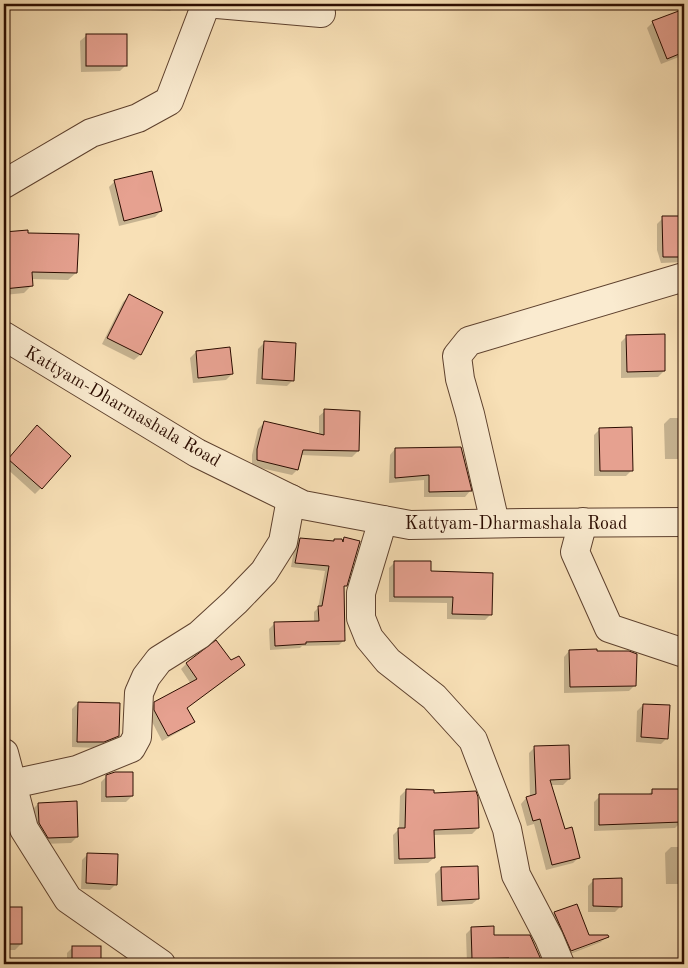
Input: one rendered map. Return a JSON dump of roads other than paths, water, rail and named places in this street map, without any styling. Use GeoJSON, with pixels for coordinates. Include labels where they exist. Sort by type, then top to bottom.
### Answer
{"type":"FeatureCollection","features":[{"type":"Feature","properties":{"kind":"street"},"geometry":{"type":"LineString","coordinates":[[4,184],[91,133],[138,118],[170,101],[206,4]]}},
{"type":"Feature","properties":{"kind":"street"},"geometry":{"type":"LineString","coordinates":[[217,4],[321,13]]}},
{"type":"Feature","properties":{"kind":"street"},"geometry":{"type":"LineString","coordinates":[[495,523],[470,414],[460,380],[458,356],[469,341],[684,276]]}},
{"type":"Feature","properties":{"kind":"street","name":"Kattyam-Dharmashala Road"},"geometry":{"type":"LineString","coordinates":[[4,336],[197,453],[303,505],[410,526],[495,523],[684,522]]}},
{"type":"Feature","properties":{"kind":"street"},"geometry":{"type":"LineString","coordinates":[[12,784],[76,770],[132,748],[137,737],[139,693],[146,677],[159,660],[199,635],[264,572],[283,542],[291,499]]}},
{"type":"Feature","properties":{"kind":"street"},"geometry":{"type":"LineString","coordinates":[[383,520],[361,593],[361,618],[369,638],[388,661],[434,697],[473,740],[508,829],[516,875],[549,938],[560,964]]}},
{"type":"Feature","properties":{"kind":"street"},"geometry":{"type":"LineString","coordinates":[[583,522],[575,552],[609,628],[684,653]]}},
{"type":"Feature","properties":{"kind":"street"},"geometry":{"type":"LineString","coordinates":[[4,753],[24,829],[68,899],[161,964]]}}]}
